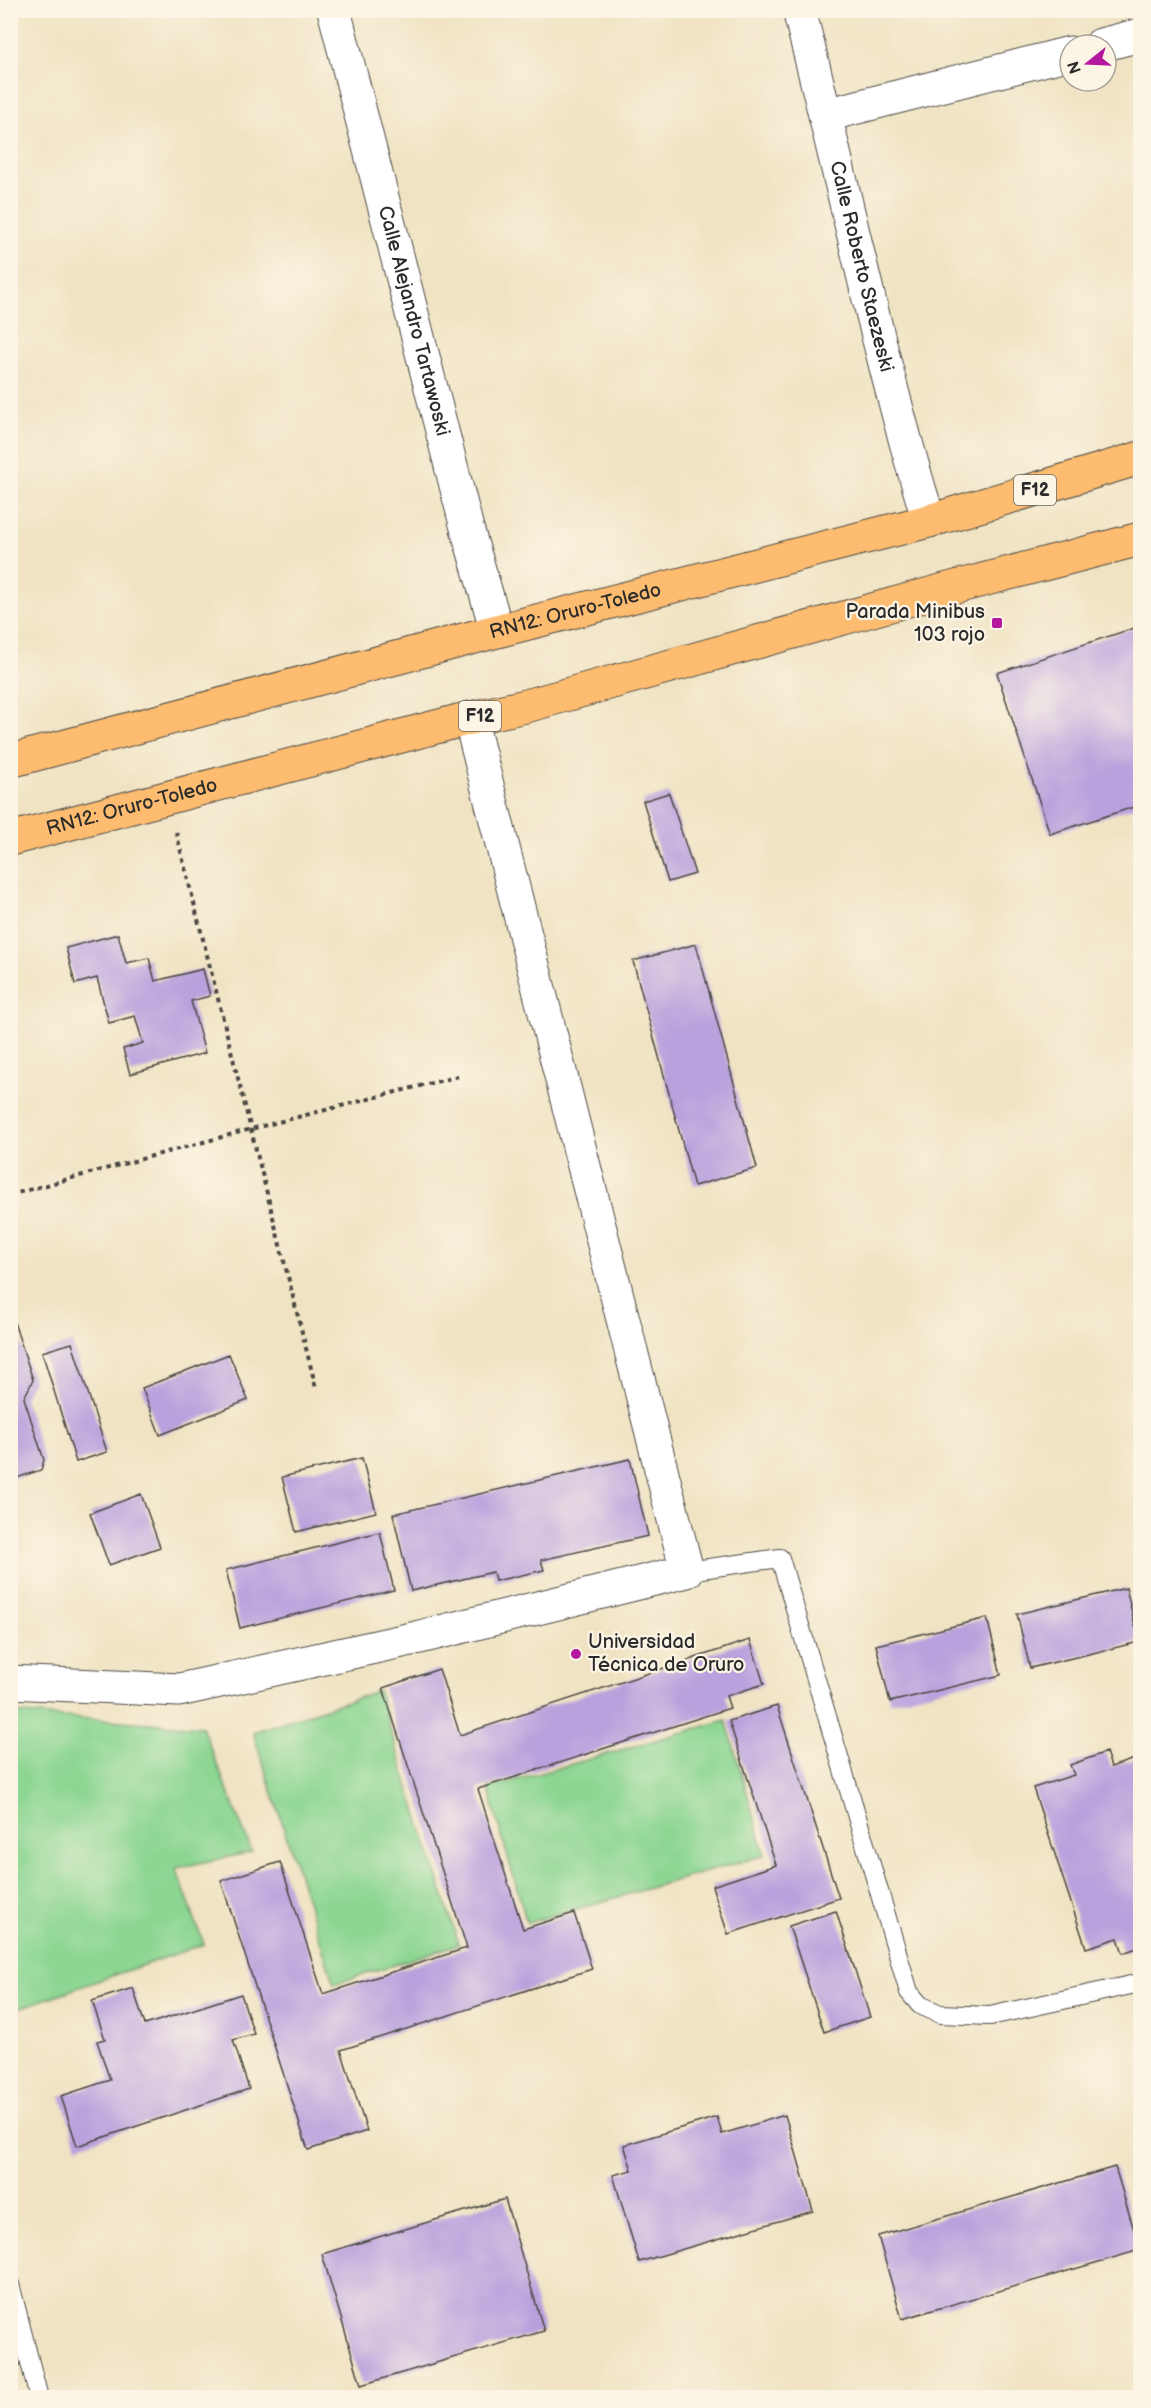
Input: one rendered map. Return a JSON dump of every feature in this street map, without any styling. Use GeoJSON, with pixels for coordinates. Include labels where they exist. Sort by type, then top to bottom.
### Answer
{"type":"FeatureCollection","features":[{"type":"Feature","properties":{"kind":"highway","name":"RN12: Oruro-Toledo"},"geometry":{"type":"LineString","coordinates":[[10,761],[497,631],[929,521],[1140,459]]}},
{"type":"Feature","properties":{"kind":"highway","name":"RN12: Oruro-Toledo"},"geometry":{"type":"LineString","coordinates":[[10,839],[526,705],[948,589],[1140,539]]}},
{"type":"Feature","properties":{"kind":"street","name":"Calle Alejandro Tartawoski"},"geometry":{"type":"LineString","coordinates":[[334,10],[467,528],[497,631]]}},
{"type":"Feature","properties":{"kind":"street","name":"Calle Roberto Staezeski"},"geometry":{"type":"LineString","coordinates":[[799,10],[906,446],[929,521]]}},
{"type":"Feature","properties":{"kind":"street"},"geometry":{"type":"LineString","coordinates":[[1118,41],[1140,35]]}},
{"type":"Feature","properties":{"kind":"street"},"geometry":{"type":"LineString","coordinates":[[826,115],[1058,56]]}},
{"type":"Feature","properties":{"kind":"street"},"geometry":{"type":"LineString","coordinates":[[10,1682],[179,1690],[416,1638],[687,1571],[470,718]]}},
{"type":"Feature","properties":{"kind":"lane"},"geometry":{"type":"LineString","coordinates":[[687,1571],[780,1558],[909,1992],[920,2005],[940,2014],[990,2016],[1140,1983]]}},
{"type":"Feature","properties":{"kind":"lane"},"geometry":{"type":"LineString","coordinates":[[10,2284],[39,2397]]}},
{"type":"Feature","properties":{"kind":"path"},"geometry":{"type":"LineString","coordinates":[[167,797],[316,1388]]}},
{"type":"Feature","properties":{"kind":"path"},"geometry":{"type":"LineString","coordinates":[[10,1196],[251,1129],[459,1076]]}},
{"type":"Feature","properties":{"kind":"green space"},"geometry":{"type":"Polygon","coordinates":[[[378,1691],[459,1944],[334,1984],[253,1732],[378,1691]]]}},
{"type":"Feature","properties":{"kind":"green space"},"geometry":{"type":"Polygon","coordinates":[[[10,1713],[202,1727],[252,1852],[176,1868],[204,1944],[11,2011],[10,1713]]]}},
{"type":"Feature","properties":{"kind":"green space"},"geometry":{"type":"Polygon","coordinates":[[[726,1720],[765,1855],[527,1923],[488,1788],[726,1720]]]}},
{"type":"Feature","properties":{"kind":"building"},"geometry":{"type":"Polygon","coordinates":[[[1140,626],[1140,805],[1050,834],[997,673],[1140,626]]]}},
{"type":"Feature","properties":{"kind":"building"},"geometry":{"type":"Polygon","coordinates":[[[669,793],[695,874],[668,882],[643,801],[669,793]]]}},
{"type":"Feature","properties":{"kind":"building"},"geometry":{"type":"Polygon","coordinates":[[[118,934],[126,963],[149,958],[155,981],[203,969],[210,996],[191,1001],[205,1053],[130,1074],[123,1049],[143,1043],[135,1016],[109,1023],[97,978],[75,984],[66,948],[118,934]]]}},
{"type":"Feature","properties":{"kind":"building"},"geometry":{"type":"Polygon","coordinates":[[[696,944],[757,1168],[694,1186],[633,961],[696,944]]]}},
{"type":"Feature","properties":{"kind":"building"},"geometry":{"type":"Polygon","coordinates":[[[10,1310],[33,1380],[24,1398],[44,1460],[41,1470],[10,1480],[10,1310]]]}},
{"type":"Feature","properties":{"kind":"building"},"geometry":{"type":"Polygon","coordinates":[[[72,1343],[107,1452],[76,1462],[42,1352],[72,1343]]]}},
{"type":"Feature","properties":{"kind":"building"},"geometry":{"type":"Polygon","coordinates":[[[229,1354],[248,1400],[160,1435],[142,1388],[229,1354]]]}},
{"type":"Feature","properties":{"kind":"building"},"geometry":{"type":"Polygon","coordinates":[[[362,1458],[376,1512],[296,1532],[282,1477],[362,1458]]]}},
{"type":"Feature","properties":{"kind":"building"},"geometry":{"type":"Polygon","coordinates":[[[630,1459],[648,1536],[541,1560],[544,1570],[495,1581],[493,1572],[411,1591],[393,1514],[630,1459]]]}},
{"type":"Feature","properties":{"kind":"building"},"geometry":{"type":"Polygon","coordinates":[[[141,1494],[160,1547],[109,1565],[90,1513],[141,1494]]]}},
{"type":"Feature","properties":{"kind":"building"},"geometry":{"type":"Polygon","coordinates":[[[380,1532],[394,1590],[240,1628],[226,1570],[380,1532]]]}},
{"type":"Feature","properties":{"kind":"building"},"geometry":{"type":"Polygon","coordinates":[[[1126,1588],[1139,1642],[1030,1668],[1017,1614],[1126,1588]]]}},
{"type":"Feature","properties":{"kind":"building"},"geometry":{"type":"Polygon","coordinates":[[[987,1618],[1001,1675],[890,1702],[876,1645],[987,1618]]]}},
{"type":"Feature","properties":{"kind":"building"},"geometry":{"type":"Polygon","coordinates":[[[750,1640],[764,1684],[726,1696],[730,1708],[478,1789],[523,1929],[574,1913],[592,1969],[341,2050],[367,2131],[308,2150],[221,1881],[280,1862],[323,1994],[467,1948],[383,1688],[439,1669],[460,1735],[750,1640]]]}},
{"type":"Feature","properties":{"kind":"building"},"geometry":{"type":"Polygon","coordinates":[[[777,1706],[839,1898],[728,1934],[712,1886],[776,1865],[729,1721],[777,1706]]]}},
{"type":"Feature","properties":{"kind":"building"},"geometry":{"type":"Polygon","coordinates":[[[1106,1752],[1111,1767],[1140,1757],[1140,1947],[1123,1953],[1118,1938],[1086,1948],[1033,1788],[1074,1775],[1070,1765],[1106,1752]]]}},
{"type":"Feature","properties":{"kind":"building"},"geometry":{"type":"Polygon","coordinates":[[[836,1911],[870,2017],[824,2032],[789,1926],[836,1911]]]}},
{"type":"Feature","properties":{"kind":"building"},"geometry":{"type":"Polygon","coordinates":[[[133,1988],[145,2025],[241,1994],[254,2034],[233,2040],[249,2089],[77,2146],[61,2096],[110,2080],[97,2041],[105,2039],[92,2001],[133,1988]]]}},
{"type":"Feature","properties":{"kind":"building"},"geometry":{"type":"Polygon","coordinates":[[[785,2115],[813,2211],[639,2262],[613,2175],[632,2170],[624,2145],[717,2117],[722,2134],[785,2115]]]}},
{"type":"Feature","properties":{"kind":"building"},"geometry":{"type":"Polygon","coordinates":[[[1115,2167],[1140,2250],[902,2319],[878,2236],[1115,2167]]]}},
{"type":"Feature","properties":{"kind":"building"},"geometry":{"type":"Polygon","coordinates":[[[505,2199],[544,2331],[361,2385],[322,2254],[505,2199]]]}},
{"type":"Feature","properties":{"kind":"place","name":"Parada Minibus 103 rojo"},"geometry":{"type":"Point","coordinates":[997,623]}},
{"type":"Feature","properties":{"kind":"place","name":"Universidad Técnica de Oruro"},"geometry":{"type":"Point","coordinates":[576,1654]}}]}
